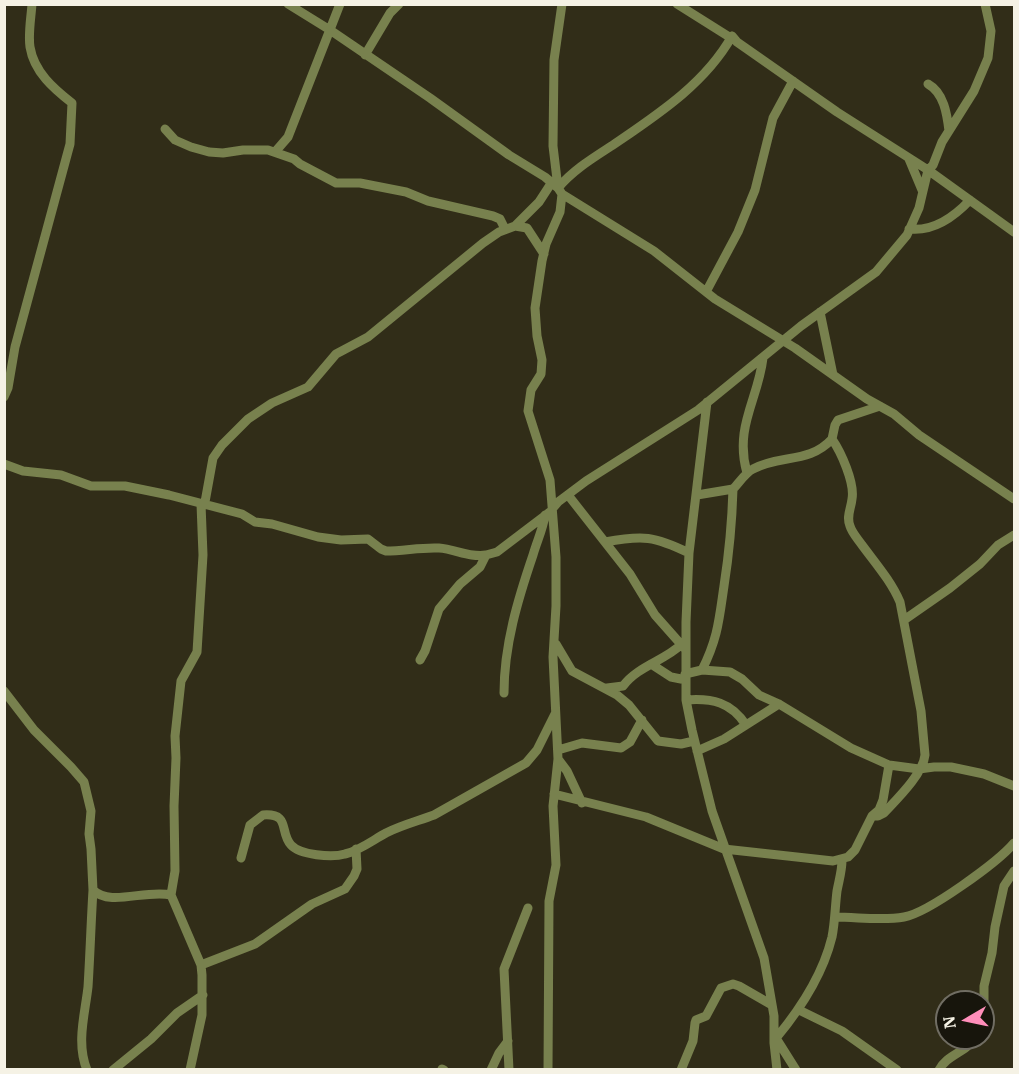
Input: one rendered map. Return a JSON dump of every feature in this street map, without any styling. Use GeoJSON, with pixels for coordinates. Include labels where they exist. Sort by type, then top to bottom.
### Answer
{"type":"FeatureCollection","features":[{"type":"Feature","properties":{"kind":"street"},"geometry":{"type":"LineString","coordinates":[[4,397],[8,388],[15,347],[71,138],[72,104],[44,78],[30,47],[32,4]]}},
{"type":"Feature","properties":{"kind":"street"},"geometry":{"type":"LineString","coordinates":[[288,4],[430,98],[557,188],[654,251],[706,292],[825,368],[1014,499]]}},
{"type":"Feature","properties":{"kind":"street"},"geometry":{"type":"LineString","coordinates":[[275,152],[288,137],[340,4]]}},
{"type":"Feature","properties":{"kind":"street"},"geometry":{"type":"LineString","coordinates":[[365,55],[390,13],[399,4]]}},
{"type":"Feature","properties":{"kind":"street"},"geometry":{"type":"LineString","coordinates":[[677,4],[731,38],[732,36]]}},
{"type":"Feature","properties":{"kind":"street"},"geometry":{"type":"LineString","coordinates":[[4,464],[23,471],[61,475],[91,486],[125,486],[242,514],[255,522],[272,524],[318,537],[369,540],[386,551],[439,548],[476,557],[497,552],[586,481],[698,410],[820,312],[876,272],[909,229],[919,208],[928,170],[933,165],[938,150],[974,91],[988,58],[991,31],[985,4]]}},
{"type":"Feature","properties":{"kind":"street"},"geometry":{"type":"LineString","coordinates":[[504,693],[504,671],[515,611],[533,553],[553,505],[550,480],[528,411],[531,390],[540,374],[541,367],[535,308],[546,244],[560,212],[552,146],[554,60],[559,7]]}},
{"type":"Feature","properties":{"kind":"street"},"geometry":{"type":"LineString","coordinates":[[732,36],[737,42],[793,81],[928,170],[1014,232]]}},
{"type":"Feature","properties":{"kind":"street"},"geometry":{"type":"LineString","coordinates":[[515,226],[568,176],[635,130],[699,80],[721,56],[732,36]]}},
{"type":"Feature","properties":{"kind":"street"},"geometry":{"type":"LineString","coordinates":[[706,292],[738,232],[755,190],[773,118],[793,81]]}},
{"type":"Feature","properties":{"kind":"street"},"geometry":{"type":"LineString","coordinates":[[928,84],[938,91],[944,106],[949,131]]}},
{"type":"Feature","properties":{"kind":"street"},"geometry":{"type":"LineString","coordinates":[[165,129],[176,140],[191,147],[209,152],[257,150],[275,152],[294,159],[336,183],[360,183],[406,192],[455,208],[500,219],[505,229]]}},
{"type":"Feature","properties":{"kind":"street"},"geometry":{"type":"LineString","coordinates":[[909,159],[922,194]]}},
{"type":"Feature","properties":{"kind":"street"},"geometry":{"type":"LineString","coordinates":[[909,229],[920,230],[939,224],[961,210],[970,200]]}},
{"type":"Feature","properties":{"kind":"street"},"geometry":{"type":"LineString","coordinates":[[201,504],[205,501],[213,458],[239,427],[272,403],[308,387],[336,354],[368,337],[483,243],[505,229],[515,226],[527,228],[544,254]]}},
{"type":"Feature","properties":{"kind":"street"},"geometry":{"type":"LineString","coordinates":[[820,312],[832,375]]}},
{"type":"Feature","properties":{"kind":"street"},"geometry":{"type":"LineString","coordinates":[[747,473],[744,464],[743,438],[763,358]]}},
{"type":"Feature","properties":{"kind":"street"},"geometry":{"type":"LineString","coordinates":[[706,402],[689,553],[684,647],[686,700],[694,741],[724,849],[764,958],[774,1016],[777,1070]]}},
{"type":"Feature","properties":{"kind":"street"},"geometry":{"type":"LineString","coordinates":[[702,670],[714,643],[722,613],[734,489],[754,468],[785,458],[812,454],[821,449],[832,439],[838,420],[880,406]]}},
{"type":"Feature","properties":{"kind":"street"},"geometry":{"type":"LineString","coordinates":[[832,439],[842,457],[852,489],[848,516],[850,527],[871,560],[894,587],[900,602],[923,727],[924,762],[912,781],[887,809],[878,816],[872,816]]}},
{"type":"Feature","properties":{"kind":"street"},"geometry":{"type":"LineString","coordinates":[[697,495],[734,489]]}},
{"type":"Feature","properties":{"kind":"street"},"geometry":{"type":"LineString","coordinates":[[568,495],[630,574],[655,615],[684,647]]}},
{"type":"Feature","properties":{"kind":"street"},"geometry":{"type":"LineString","coordinates":[[190,1070],[200,1032],[203,995],[201,965],[171,895],[175,871],[176,758],[174,735],[181,681],[197,652],[204,547],[201,504]]}},
{"type":"Feature","properties":{"kind":"street"},"geometry":{"type":"LineString","coordinates":[[548,1070],[549,902],[556,865],[553,815],[558,755],[553,657],[556,557],[549,511]]}},
{"type":"Feature","properties":{"kind":"street"},"geometry":{"type":"LineString","coordinates":[[904,620],[950,588],[980,564],[998,545],[1014,534]]}},
{"type":"Feature","properties":{"kind":"street"},"geometry":{"type":"LineString","coordinates":[[605,542],[631,537],[650,538],[662,540],[689,553]]}},
{"type":"Feature","properties":{"kind":"street"},"geometry":{"type":"LineString","coordinates":[[420,660],[428,644],[439,609],[460,584],[480,567],[486,555]]}},
{"type":"Feature","properties":{"kind":"street"},"geometry":{"type":"LineString","coordinates":[[556,644],[572,671],[607,688],[629,705],[658,741],[681,744],[694,741]]}},
{"type":"Feature","properties":{"kind":"street"},"geometry":{"type":"LineString","coordinates":[[607,688],[620,687],[633,674],[684,647]]}},
{"type":"Feature","properties":{"kind":"street"},"geometry":{"type":"LineString","coordinates":[[651,664],[671,677],[686,677],[702,670],[730,672],[759,695],[779,704],[851,748],[889,765],[918,769],[934,766],[951,767],[984,774],[1014,786]]}},
{"type":"Feature","properties":{"kind":"street"},"geometry":{"type":"LineString","coordinates":[[4,691],[39,736],[84,782],[90,811],[88,834],[93,890],[87,990],[81,1032],[87,1070]]}},
{"type":"Feature","properties":{"kind":"street"},"geometry":{"type":"LineString","coordinates":[[686,700],[719,702],[737,712],[746,725]]}},
{"type":"Feature","properties":{"kind":"street"},"geometry":{"type":"LineString","coordinates":[[697,752],[724,739],[779,704]]}},
{"type":"Feature","properties":{"kind":"street"},"geometry":{"type":"LineString","coordinates":[[241,858],[248,829],[263,815],[272,815],[280,819],[284,824],[288,841],[296,849],[335,856],[350,853],[398,828],[434,815],[526,763],[537,750],[555,713]]}},
{"type":"Feature","properties":{"kind":"street"},"geometry":{"type":"LineString","coordinates":[[558,755],[582,743],[621,748],[630,742],[642,720]]}},
{"type":"Feature","properties":{"kind":"street"},"geometry":{"type":"LineString","coordinates":[[558,755],[582,803]]}},
{"type":"Feature","properties":{"kind":"street"},"geometry":{"type":"LineString","coordinates":[[554,794],[582,803],[646,817],[724,849],[821,861],[842,860],[855,850],[872,816],[879,810],[884,800],[889,765]]}},
{"type":"Feature","properties":{"kind":"street"},"geometry":{"type":"LineString","coordinates":[[835,917],[897,918],[913,915],[1007,852],[1014,843]]}},
{"type":"Feature","properties":{"kind":"street"},"geometry":{"type":"LineString","coordinates":[[201,965],[255,944],[312,904],[345,889],[357,869],[356,849]]}},
{"type":"Feature","properties":{"kind":"street"},"geometry":{"type":"LineString","coordinates":[[775,1036],[799,1011],[827,951],[835,917],[837,890],[842,875],[842,860]]}},
{"type":"Feature","properties":{"kind":"street"},"geometry":{"type":"LineString","coordinates":[[984,990],[1004,886],[1014,871]]}},
{"type":"Feature","properties":{"kind":"street"},"geometry":{"type":"LineString","coordinates":[[93,890],[99,897],[110,898],[159,892],[171,895]]}},
{"type":"Feature","properties":{"kind":"street"},"geometry":{"type":"LineString","coordinates":[[509,1070],[504,969],[528,908]]}},
{"type":"Feature","properties":{"kind":"street"},"geometry":{"type":"LineString","coordinates":[[681,1070],[693,1041],[696,1020],[706,1016],[721,988],[733,984],[739,986],[772,1005]]}},
{"type":"Feature","properties":{"kind":"street"},"geometry":{"type":"LineString","coordinates":[[113,1070],[151,1039],[177,1013],[203,995]]}},
{"type":"Feature","properties":{"kind":"street"},"geometry":{"type":"LineString","coordinates":[[799,1011],[842,1031],[897,1070]]}},
{"type":"Feature","properties":{"kind":"street"},"geometry":{"type":"LineString","coordinates":[[775,1036],[795,1070]]}},
{"type":"Feature","properties":{"kind":"street"},"geometry":{"type":"LineString","coordinates":[[492,1070],[499,1053],[508,1041]]}},
{"type":"Feature","properties":{"kind":"street"},"geometry":{"type":"LineString","coordinates":[[939,1070],[948,1057],[961,1050]]}}]}
